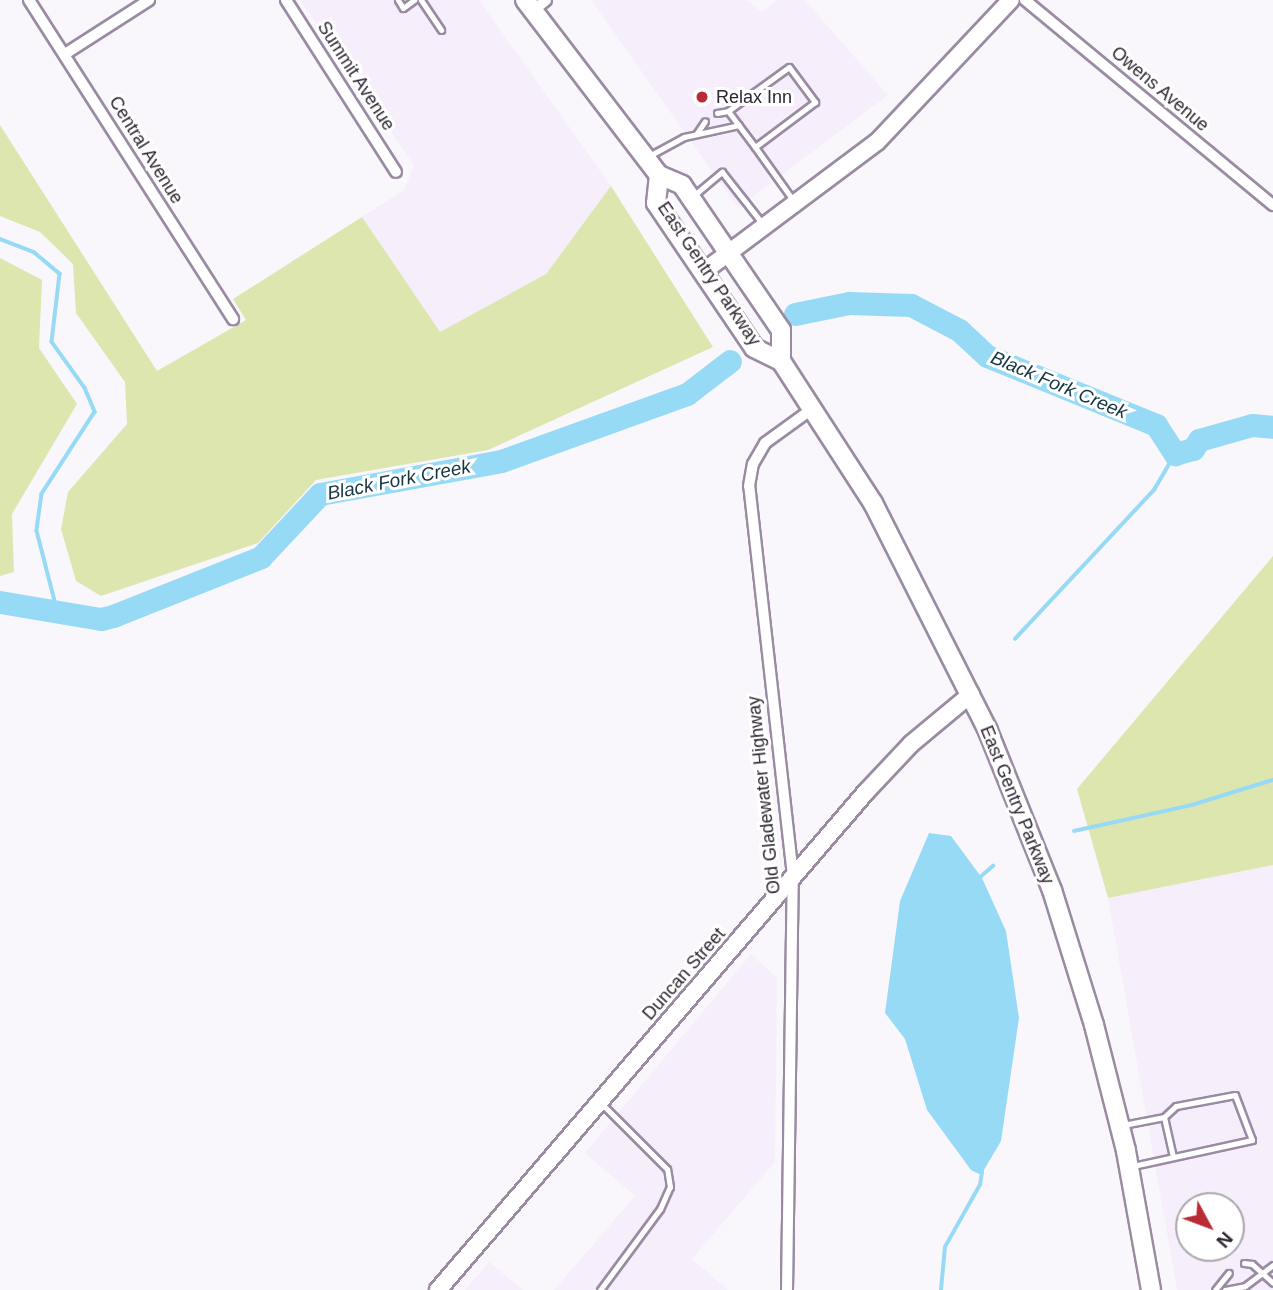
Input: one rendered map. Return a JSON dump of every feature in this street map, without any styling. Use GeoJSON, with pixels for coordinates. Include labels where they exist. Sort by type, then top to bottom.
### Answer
{"type":"FeatureCollection","features":[{"type":"Feature","properties":{"kind":"main road","name":"East Gentry Parkway"},"geometry":{"type":"LineString","coordinates":[[535,4],[659,175],[682,186],[691,198],[781,330],[781,361]]}},
{"type":"Feature","properties":{"kind":"main road","name":"East Gentry Parkway"},"geometry":{"type":"LineString","coordinates":[[659,175],[656,203],[754,348],[781,361],[812,409],[880,515],[971,694],[1052,890],[1120,1126],[1151,1290]]}},
{"type":"Feature","properties":{"kind":"street","name":"Central Avenue"},"geometry":{"type":"LineString","coordinates":[[29,0],[233,319]]}},
{"type":"Feature","properties":{"kind":"street"},"geometry":{"type":"LineString","coordinates":[[65,54],[149,0]]}},
{"type":"Feature","properties":{"kind":"street","name":"Summit Avenue"},"geometry":{"type":"LineString","coordinates":[[286,0],[396,172]]}},
{"type":"Feature","properties":{"kind":"street"},"geometry":{"type":"LineString","coordinates":[[703,272],[797,206],[895,125],[1011,0]]}},
{"type":"Feature","properties":{"kind":"street","name":"Owens Avenue"},"geometry":{"type":"LineString","coordinates":[[1025,0],[1273,205]]}},
{"type":"Feature","properties":{"kind":"street","name":"Old Gladewater Highway"},"geometry":{"type":"LineString","coordinates":[[787,1290],[793,876],[750,486],[753,464],[765,443],[812,409]]}},
{"type":"Feature","properties":{"kind":"street","name":"Duncan Street"},"geometry":{"type":"LineString","coordinates":[[438,1290],[793,876],[911,744],[971,694]]}},
{"type":"Feature","properties":{"kind":"lane"},"geometry":{"type":"LineString","coordinates":[[398,0],[403,8],[414,0]]}},
{"type":"Feature","properties":{"kind":"lane"},"geometry":{"type":"LineString","coordinates":[[421,0],[441,30]]}},
{"type":"Feature","properties":{"kind":"lane"},"geometry":{"type":"LineString","coordinates":[[717,113],[728,111],[789,67],[815,102],[755,146]]}},
{"type":"Feature","properties":{"kind":"lane"},"geometry":{"type":"LineString","coordinates":[[728,111],[797,206]]}},
{"type":"Feature","properties":{"kind":"lane"},"geometry":{"type":"LineString","coordinates":[[697,133],[705,121]]}},
{"type":"Feature","properties":{"kind":"lane"},"geometry":{"type":"LineString","coordinates":[[646,158],[697,133],[739,125]]}},
{"type":"Feature","properties":{"kind":"lane"},"geometry":{"type":"LineString","coordinates":[[691,198],[722,172],[765,228]]}},
{"type":"Feature","properties":{"kind":"lane"},"geometry":{"type":"LineString","coordinates":[[1120,1126],[1164,1117],[1176,1106],[1235,1095],[1252,1140],[1129,1167]]}},
{"type":"Feature","properties":{"kind":"lane"},"geometry":{"type":"LineString","coordinates":[[599,1101],[667,1169],[670,1187],[660,1209],[600,1290]]}},
{"type":"Feature","properties":{"kind":"lane"},"geometry":{"type":"LineString","coordinates":[[1164,1117],[1173,1157]]}},
{"type":"Feature","properties":{"kind":"lane"},"geometry":{"type":"LineString","coordinates":[[1244,1263],[1273,1283]]}},
{"type":"Feature","properties":{"kind":"lane"},"geometry":{"type":"LineString","coordinates":[[1225,1290],[1245,1286],[1264,1275],[1273,1265]]}},
{"type":"Feature","properties":{"kind":"lane"},"geometry":{"type":"LineString","coordinates":[[1215,1290],[1229,1273]]}},
{"type":"Feature","properties":{"kind":"shaded area"},"geometry":{"type":"Polygon","coordinates":[[[300,0],[479,0],[611,186],[546,274],[439,333],[362,217],[404,190],[414,165],[300,0]]]}},
{"type":"Feature","properties":{"kind":"shaded area"},"geometry":{"type":"Polygon","coordinates":[[[591,0],[747,0],[762,12],[777,0],[805,0],[888,95],[738,208],[591,0]]]}},
{"type":"Feature","properties":{"kind":"shaded area"},"geometry":{"type":"Polygon","coordinates":[[[1273,865],[1273,1290],[1177,1290],[1108,898],[1273,865]]]}},
{"type":"Feature","properties":{"kind":"shaded area"},"geometry":{"type":"Polygon","coordinates":[[[751,954],[777,978],[775,1162],[692,1259],[728,1290],[554,1290],[635,1196],[585,1153],[751,954]]]}},
{"type":"Feature","properties":{"kind":"shaded area"},"geometry":{"type":"Polygon","coordinates":[[[489,1262],[523,1290],[465,1290],[489,1262]]]}},
{"type":"Feature","properties":{"kind":"green space"},"geometry":{"type":"Polygon","coordinates":[[[0,125],[157,371],[246,320],[233,299],[362,217],[440,332],[546,274],[611,186],[713,347],[488,450],[316,480],[258,543],[101,596],[76,581],[61,529],[68,492],[127,424],[125,382],[76,313],[73,264],[40,232],[0,216],[0,125]]]}},
{"type":"Feature","properties":{"kind":"green space"},"geometry":{"type":"Polygon","coordinates":[[[0,258],[42,280],[39,348],[77,404],[12,514],[14,572],[0,576],[0,258]]]}},
{"type":"Feature","properties":{"kind":"green space"},"geometry":{"type":"Polygon","coordinates":[[[1273,556],[1273,865],[1108,898],[1077,789],[1273,556]]]}},
{"type":"Feature","properties":{"kind":"water"},"geometry":{"type":"Polygon","coordinates":[[[929,833],[951,836],[982,878],[1006,931],[1019,1018],[1001,1141],[981,1175],[971,1170],[927,1110],[905,1039],[885,1013],[900,901],[929,833]]]}},
{"type":"Feature","properties":{"kind":"waterway"},"geometry":{"type":"LineString","coordinates":[[0,239],[34,252],[60,274],[52,342],[85,388],[95,412],[42,494],[37,531],[57,609]]}},
{"type":"Feature","properties":{"kind":"waterway","name":"Black Fork Creek"},"geometry":{"type":"LineString","coordinates":[[795,314],[849,303],[911,305],[959,330],[987,356],[1156,425],[1175,454],[1193,449],[1199,440],[1252,425],[1273,427]]}},
{"type":"Feature","properties":{"kind":"waterway","name":"Black Fork Creek"},"geometry":{"type":"LineString","coordinates":[[0,602],[101,619],[113,616],[261,557],[320,494],[501,461],[687,394],[730,361]]}},
{"type":"Feature","properties":{"kind":"waterway"},"geometry":{"type":"LineString","coordinates":[[1015,639],[1154,490],[1175,454]]}},
{"type":"Feature","properties":{"kind":"waterway"},"geometry":{"type":"LineString","coordinates":[[1074,831],[1192,805],[1273,780]]}},
{"type":"Feature","properties":{"kind":"waterway"},"geometry":{"type":"LineString","coordinates":[[978,879],[993,866]]}},
{"type":"Feature","properties":{"kind":"waterway"},"geometry":{"type":"LineString","coordinates":[[941,1290],[945,1247],[980,1185],[982,1172]]}},
{"type":"Feature","properties":{"kind":"place","name":"Relax Inn"},"geometry":{"type":"Point","coordinates":[702,97]}}]}
